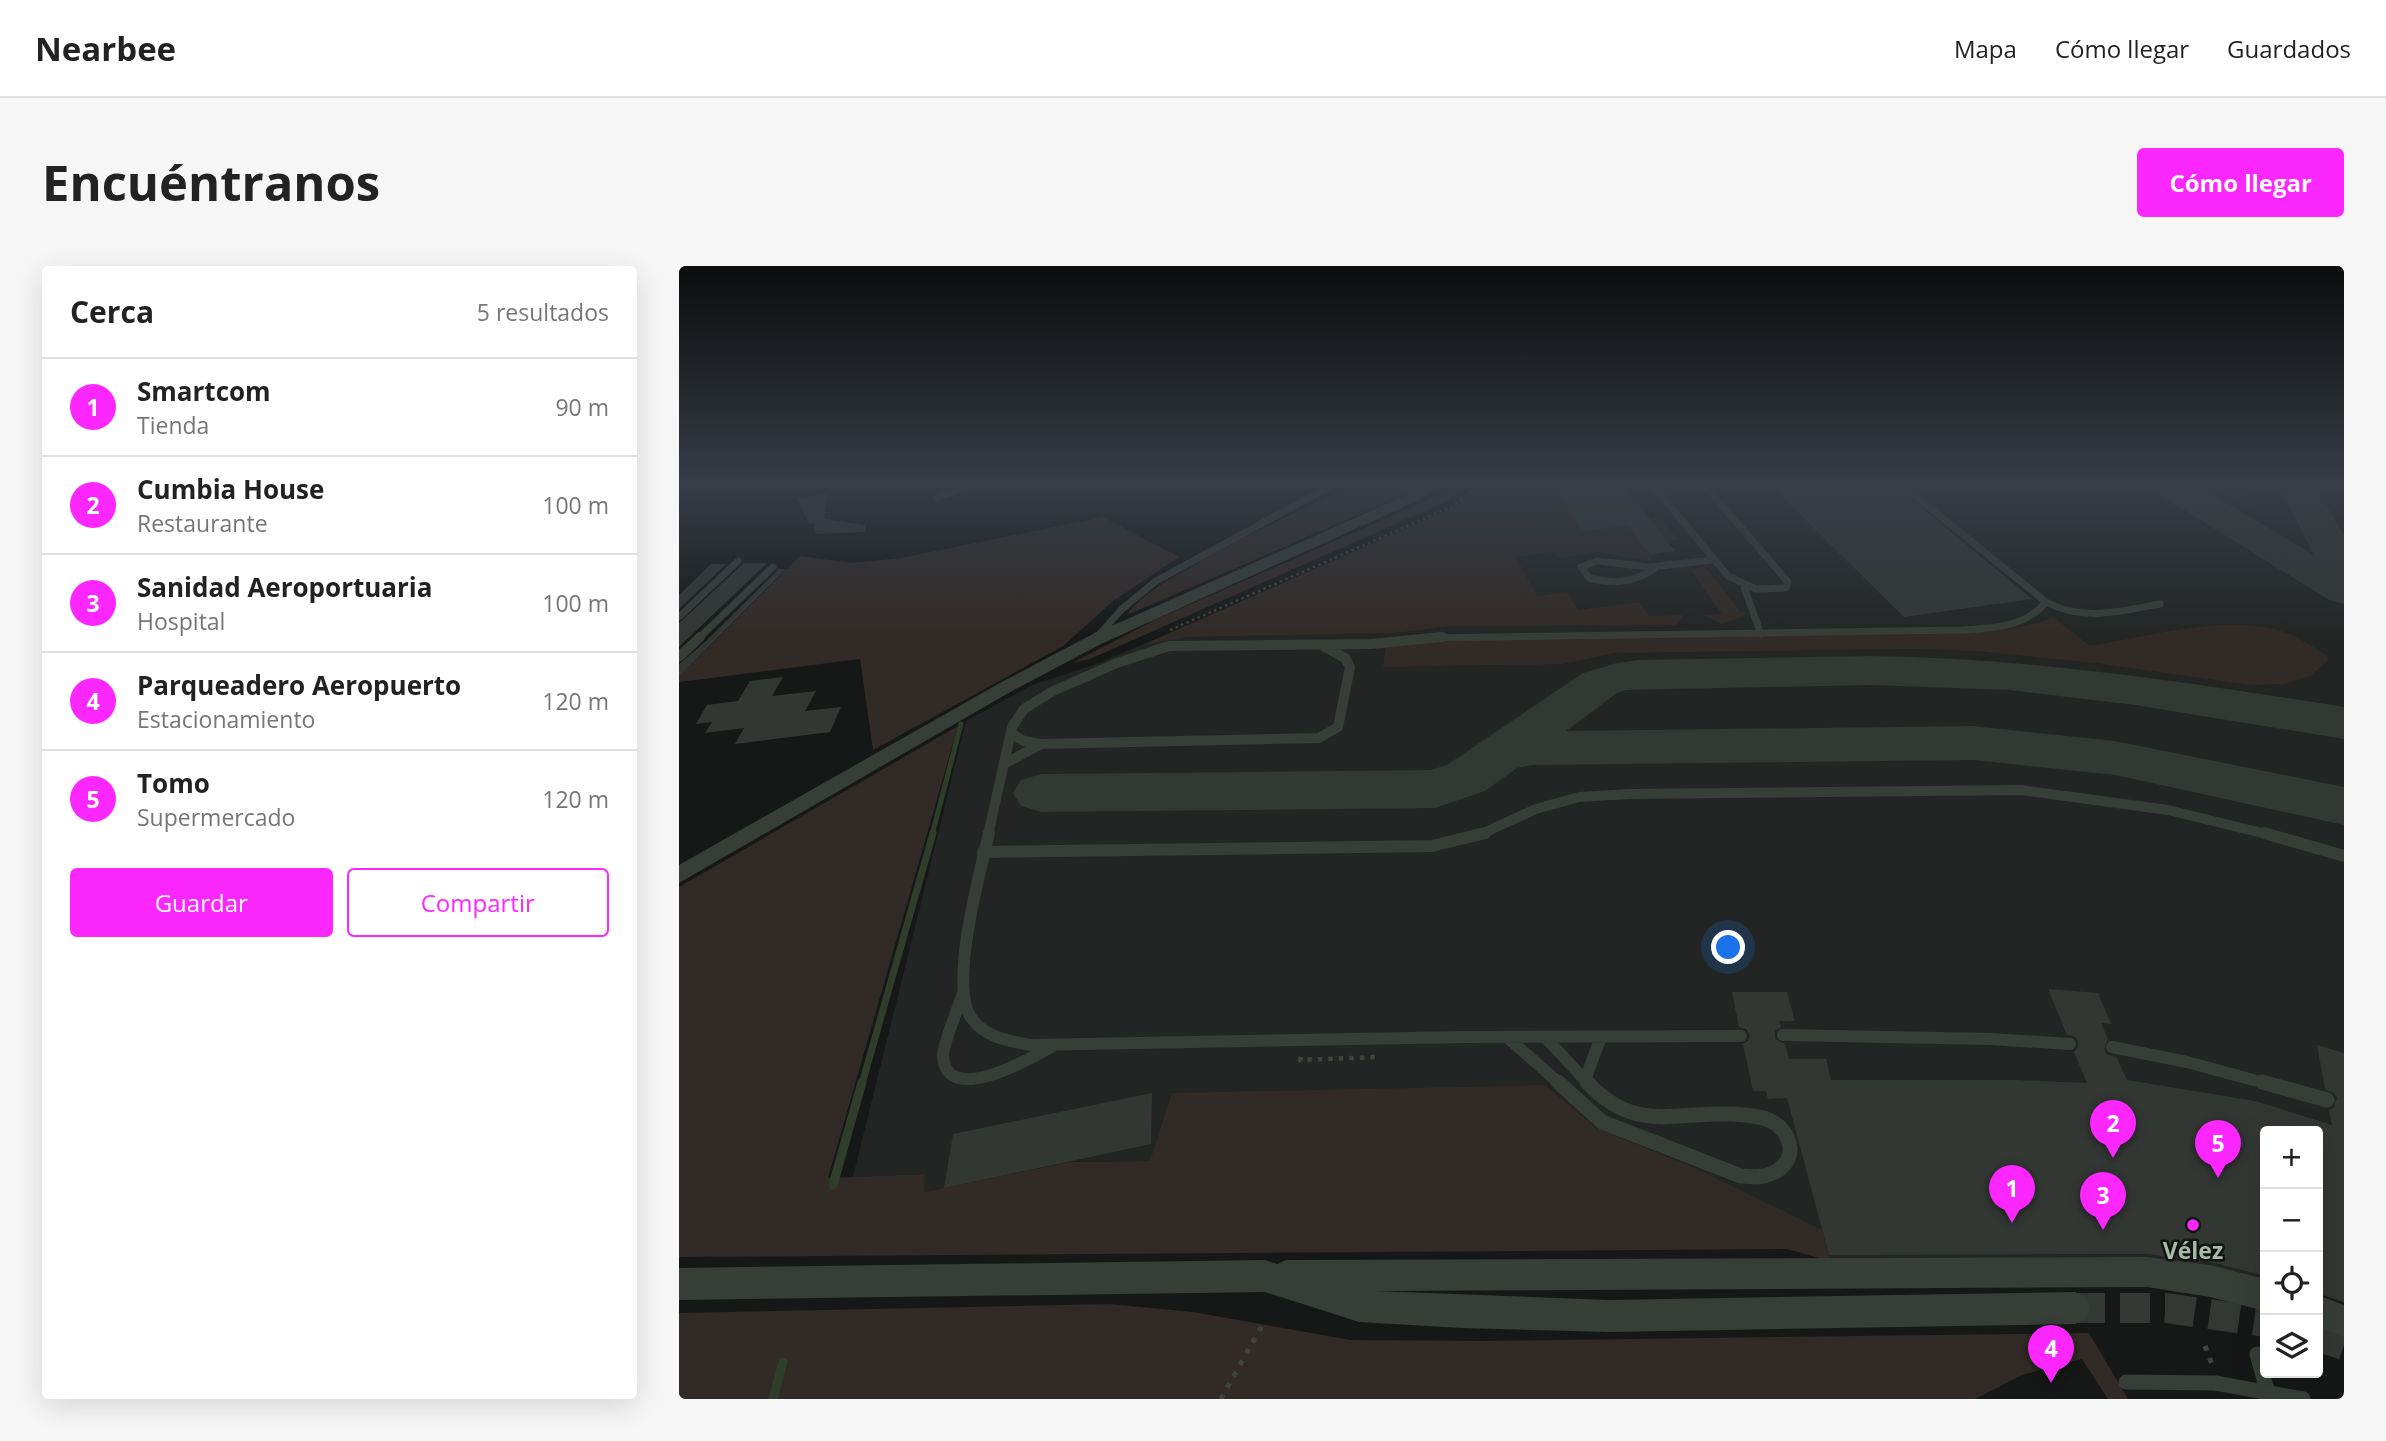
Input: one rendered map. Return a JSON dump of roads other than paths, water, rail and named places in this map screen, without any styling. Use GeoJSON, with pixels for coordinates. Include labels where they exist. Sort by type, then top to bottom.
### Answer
{"type":"FeatureCollection","features":[{"type":"Feature","properties":{"kind":"street"},"geometry":{"type":"LineString","coordinates":[[679,875],[994,694],[1095,640],[1327,535]]}},
{"type":"Feature","properties":{"kind":"street"},"geometry":{"type":"LineString","coordinates":[[679,1284],[1265,1276],[2147,1272],[2210,1281],[2260,1293]]}},
{"type":"Feature","properties":{"kind":"street"},"geometry":{"type":"LineString","coordinates":[[1265,1276],[1359,1306],[1462,1312],[1609,1316],[2075,1308]]}},
{"type":"Feature","properties":{"kind":"street"},"geometry":{"type":"LineString","coordinates":[[2323,1313],[2344,1321]]}},
{"type":"Feature","properties":{"kind":"lane"},"geometry":{"type":"LineString","coordinates":[[1095,640],[1122,609],[1156,581],[1241,535]]}},
{"type":"Feature","properties":{"kind":"lane"},"geometry":{"type":"LineString","coordinates":[[1693,535],[1728,576],[1744,587],[1773,590],[1786,588],[1789,582],[1748,535]]}},
{"type":"Feature","properties":{"kind":"lane"},"geometry":{"type":"LineString","coordinates":[[1963,535],[2046,602],[2064,611],[2091,615],[2160,604]]}},
{"type":"Feature","properties":{"kind":"lane"},"geometry":{"type":"LineString","coordinates":[[1654,569],[1640,578],[1603,581],[1588,578],[1581,567],[1586,562],[1600,561],[1654,569],[1713,560]]}},
{"type":"Feature","properties":{"kind":"lane"},"geometry":{"type":"LineString","coordinates":[[679,617],[738,561]]}},
{"type":"Feature","properties":{"kind":"lane"},"geometry":{"type":"LineString","coordinates":[[679,657],[773,567]]}},
{"type":"Feature","properties":{"kind":"lane"},"geometry":{"type":"LineString","coordinates":[[1744,587],[1761,634]]}},
{"type":"Feature","properties":{"kind":"lane"},"geometry":{"type":"LineString","coordinates":[[1741,1036],[1056,1045],[1030,1045],[1000,1040],[980,1028],[968,1012],[962,976],[983,852],[1016,718],[1032,703],[1158,648],[1393,643],[1447,636],[1935,631],[2006,625],[2029,620],[2041,612],[2046,602]]}},
{"type":"Feature","properties":{"kind":"lane"},"geometry":{"type":"LineString","coordinates":[[1011,733],[1024,741],[1041,744],[1319,738],[1338,727],[1350,667],[1338,652],[1315,644]]}},
{"type":"Feature","properties":{"kind":"lane"},"geometry":{"type":"LineString","coordinates":[[1004,764],[1041,744]]}},
{"type":"Feature","properties":{"kind":"lane"},"geometry":{"type":"LineString","coordinates":[[983,852],[1432,846],[1483,834],[1536,809],[1579,797],[1985,788],[2053,793],[2168,810],[2236,825],[2344,856]]}},
{"type":"Feature","properties":{"kind":"lane"},"geometry":{"type":"LineString","coordinates":[[963,993],[943,1055],[950,1073],[958,1078],[971,1080],[994,1075],[1056,1045]]}},
{"type":"Feature","properties":{"kind":"lane"},"geometry":{"type":"LineString","coordinates":[[1783,1035],[1991,1039],[2070,1044]]}},
{"type":"Feature","properties":{"kind":"lane"},"geometry":{"type":"LineString","coordinates":[[1507,1037],[1585,1109],[1618,1130],[1741,1177],[1762,1179],[1778,1173],[1786,1166],[1790,1148],[1787,1137],[1779,1126],[1769,1120],[1743,1116],[1631,1115],[1611,1106],[1545,1037]]}},
{"type":"Feature","properties":{"kind":"lane"},"geometry":{"type":"LineString","coordinates":[[1584,1080],[1601,1037]]}},
{"type":"Feature","properties":{"kind":"lane"},"geometry":{"type":"LineString","coordinates":[[2112,1047],[2187,1062],[2327,1100]]}},
{"type":"Feature","properties":{"kind":"lane"},"geometry":{"type":"LineString","coordinates":[[2257,1354],[2267,1390]]}},
{"type":"Feature","properties":{"kind":"lane"},"geometry":{"type":"LineString","coordinates":[[2126,1382],[2171,1379],[2218,1382],[2302,1399]]}},
{"type":"Feature","properties":{"kind":"waterway"},"geometry":{"type":"LineString","coordinates":[[932,835],[961,724]]}},
{"type":"Feature","properties":{"kind":"waterway"},"geometry":{"type":"LineString","coordinates":[[862,1084],[933,833]]}},
{"type":"Feature","properties":{"kind":"waterway"},"geometry":{"type":"LineString","coordinates":[[833,1185],[862,1082]]}},
{"type":"Feature","properties":{"kind":"waterway"},"geometry":{"type":"LineString","coordinates":[[773,1399],[783,1362]]}},
{"type":"Feature","properties":{"kind":"tunnel"},"geometry":{"type":"LineString","coordinates":[[2075,1308],[2166,1308],[2260,1321]]}},
{"type":"Feature","properties":{"kind":"tunnel"},"geometry":{"type":"LineString","coordinates":[[2323,1338],[2344,1345]]}},
{"type":"Feature","properties":{"kind":"place","name":"Cumbia House"},"geometry":{"type":"Point","coordinates":[2113,1158]}},
{"type":"Feature","properties":{"kind":"place","name":"Tomo"},"geometry":{"type":"Point","coordinates":[2218,1178]}},
{"type":"Feature","properties":{"kind":"place","name":"Smartcom"},"geometry":{"type":"Point","coordinates":[2012,1223]}},
{"type":"Feature","properties":{"kind":"place","name":"Vélez"},"geometry":{"type":"Point","coordinates":[2193,1225]}},
{"type":"Feature","properties":{"kind":"place","name":"Sanidad Aeroportuaria"},"geometry":{"type":"Point","coordinates":[2103,1230]}},
{"type":"Feature","properties":{"kind":"place","name":"Parqueadero Aeropuerto"},"geometry":{"type":"Point","coordinates":[2051,1383]}}]}
